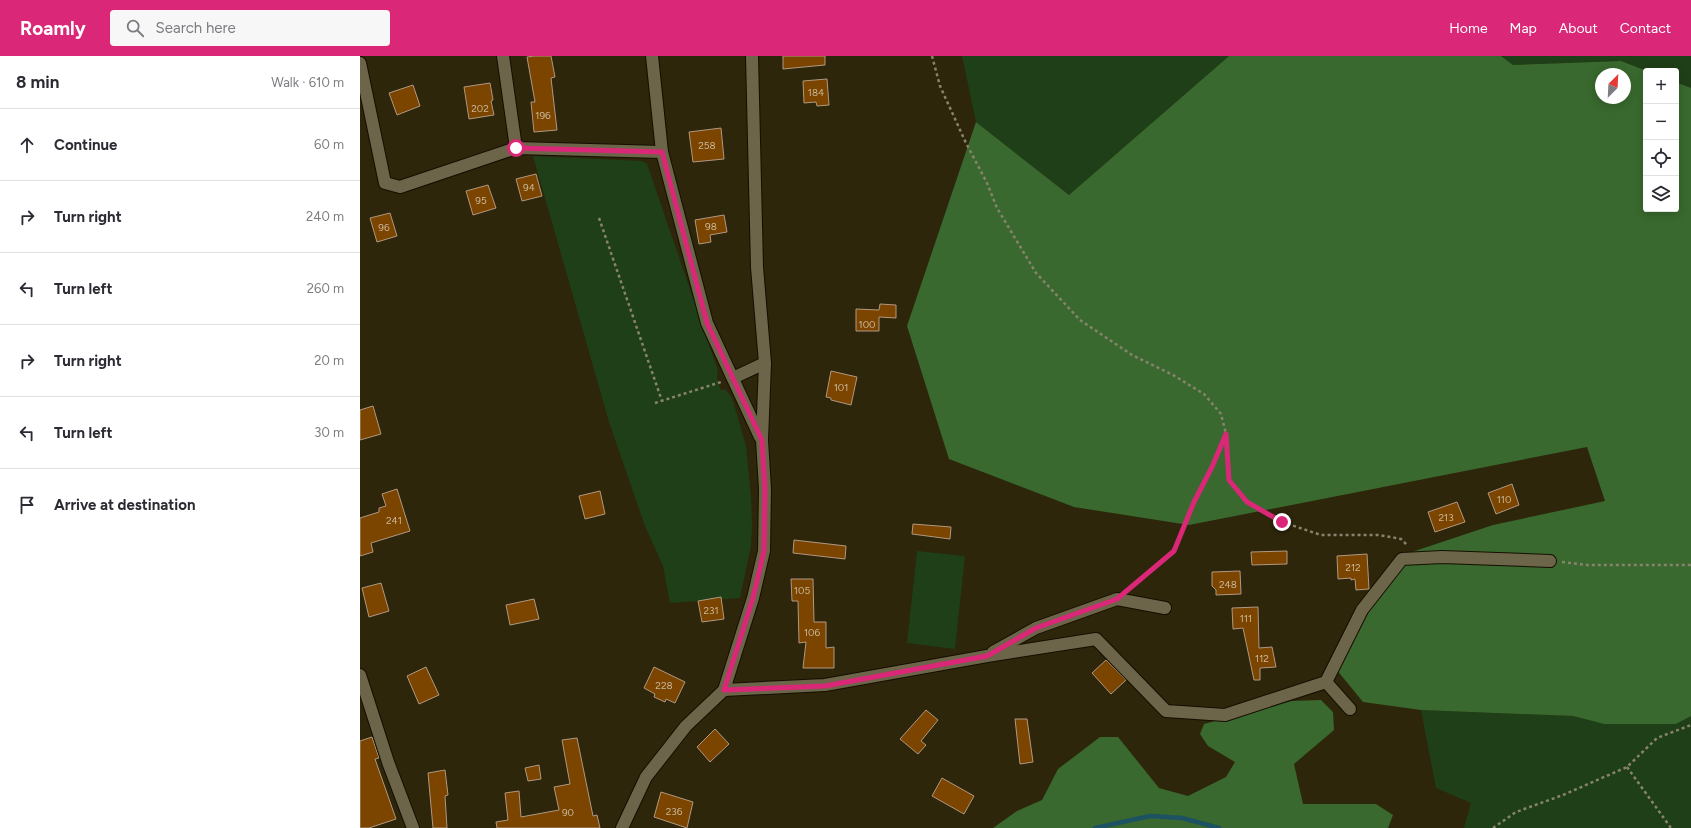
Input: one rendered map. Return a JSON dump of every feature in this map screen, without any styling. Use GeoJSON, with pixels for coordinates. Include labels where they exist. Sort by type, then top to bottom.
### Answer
{"type":"FeatureCollection","features":[{"type":"Feature","properties":{"kind":"street"},"geometry":{"type":"LineString","coordinates":[[503,56],[516,148]]}},
{"type":"Feature","properties":{"kind":"street"},"geometry":{"type":"LineString","coordinates":[[652,56],[662,152],[707,323],[762,440]]}},
{"type":"Feature","properties":{"kind":"street"},"geometry":{"type":"LineString","coordinates":[[622,828],[646,777],[686,726],[724,690],[753,598],[764,551],[765,489],[762,440],[765,363],[757,266],[752,56]]}},
{"type":"Feature","properties":{"kind":"street"},"geometry":{"type":"LineString","coordinates":[[360,63],[385,183],[400,187],[516,148],[662,152]]}},
{"type":"Feature","properties":{"kind":"street"},"geometry":{"type":"LineString","coordinates":[[733,378],[765,363]]}},
{"type":"Feature","properties":{"kind":"street"},"geometry":{"type":"LineString","coordinates":[[724,690],[825,686],[987,656],[1096,639],[1166,711],[1225,715],[1326,682],[1362,610],[1402,559],[1442,557],[1550,561]]}},
{"type":"Feature","properties":{"kind":"street"},"geometry":{"type":"LineString","coordinates":[[987,656],[1036,628],[1117,599],[1165,608]]}},
{"type":"Feature","properties":{"kind":"street"},"geometry":{"type":"LineString","coordinates":[[360,675],[388,762],[413,828]]}},
{"type":"Feature","properties":{"kind":"street"},"geometry":{"type":"LineString","coordinates":[[1326,682],[1350,709]]}},
{"type":"Feature","properties":{"kind":"path"},"geometry":{"type":"LineString","coordinates":[[932,56],[940,86],[966,143],[987,183],[997,208],[1036,273],[1080,320],[1132,355],[1173,375],[1204,394],[1222,414],[1226,434],[1229,480],[1247,502],[1282,522],[1321,535],[1379,535],[1401,539],[1409,547],[1402,559]]}},
{"type":"Feature","properties":{"kind":"path"},"geometry":{"type":"LineString","coordinates":[[599,218],[662,401]]}},
{"type":"Feature","properties":{"kind":"path"},"geometry":{"type":"LineString","coordinates":[[654,403],[733,378]]}},
{"type":"Feature","properties":{"kind":"path"},"geometry":{"type":"LineString","coordinates":[[1117,599],[1174,551],[1194,502],[1212,467],[1226,434]]}},
{"type":"Feature","properties":{"kind":"path"},"geometry":{"type":"LineString","coordinates":[[1550,561],[1587,565],[1691,565]]}},
{"type":"Feature","properties":{"kind":"path"},"geometry":{"type":"LineString","coordinates":[[1493,828],[1516,812],[1563,795],[1627,767],[1657,738],[1691,726]]}},
{"type":"Feature","properties":{"kind":"path"},"geometry":{"type":"LineString","coordinates":[[1627,767],[1671,828]]}},
{"type":"Feature","properties":{"kind":"green space"},"geometry":{"type":"Polygon","coordinates":[[[962,56],[1229,56],[1069,195],[976,122],[962,56]]]}},
{"type":"Feature","properties":{"kind":"green space"},"geometry":{"type":"Polygon","coordinates":[[[1229,56],[1501,56],[1513,65],[1621,61],[1643,69],[1643,212],[1679,212],[1679,83],[1691,88],[1691,716],[1676,724],[1604,724],[1573,716],[1421,710],[1363,702],[1336,669],[1388,578],[1412,552],[1493,525],[1605,501],[1587,447],[1189,525],[1074,507],[949,459],[907,326],[976,122],[1069,195],[1229,56]]]}},
{"type":"Feature","properties":{"kind":"green space"},"geometry":{"type":"Polygon","coordinates":[[[1501,56],[1691,56],[1691,88],[1679,83],[1679,68],[1643,68],[1643,69],[1621,61],[1513,65],[1501,56]]]}},
{"type":"Feature","properties":{"kind":"green space"},"geometry":{"type":"Polygon","coordinates":[[[533,156],[642,161],[647,164],[718,371],[717,378],[721,390],[726,390],[732,398],[746,446],[751,496],[752,526],[751,546],[740,598],[670,603],[663,566],[645,526],[609,422],[533,156]]]}},
{"type":"Feature","properties":{"kind":"green space"},"geometry":{"type":"Polygon","coordinates":[[[917,551],[965,556],[955,649],[907,643],[917,551]]]}},
{"type":"Feature","properties":{"kind":"green space"},"geometry":{"type":"Polygon","coordinates":[[[1321,700],[1333,712],[1334,730],[1294,764],[1303,804],[1376,804],[1393,815],[1388,828],[993,828],[1017,811],[1042,800],[1058,769],[1100,737],[1118,737],[1159,788],[1188,796],[1226,777],[1235,762],[1208,746],[1200,734],[1204,724],[1291,701],[1321,700]]]}},
{"type":"Feature","properties":{"kind":"green space"},"geometry":{"type":"Polygon","coordinates":[[[1421,710],[1573,716],[1604,724],[1675,724],[1691,716],[1691,828],[1464,828],[1471,803],[1436,788],[1421,710]]]}},
{"type":"Feature","properties":{"kind":"building"},"geometry":{"type":"Polygon","coordinates":[[[551,56],[555,77],[551,78],[557,130],[534,132],[531,102],[535,102],[527,57],[551,56]]]}},
{"type":"Feature","properties":{"kind":"building"},"geometry":{"type":"Polygon","coordinates":[[[783,56],[825,56],[825,65],[783,69],[783,56]]]}},
{"type":"Feature","properties":{"kind":"building"},"geometry":{"type":"Polygon","coordinates":[[[827,79],[829,105],[817,106],[816,102],[804,103],[803,81],[827,79]]]}},
{"type":"Feature","properties":{"kind":"building"},"geometry":{"type":"Polygon","coordinates":[[[490,83],[493,100],[491,101],[494,115],[469,119],[464,87],[490,83]]]}},
{"type":"Feature","properties":{"kind":"building"},"geometry":{"type":"Polygon","coordinates":[[[413,85],[420,106],[397,115],[389,93],[413,85]]]}},
{"type":"Feature","properties":{"kind":"building"},"geometry":{"type":"Polygon","coordinates":[[[721,128],[724,159],[693,162],[689,132],[721,128]]]}},
{"type":"Feature","properties":{"kind":"building"},"geometry":{"type":"Polygon","coordinates":[[[536,174],[542,196],[522,201],[516,179],[536,174]]]}},
{"type":"Feature","properties":{"kind":"building"},"geometry":{"type":"Polygon","coordinates":[[[488,185],[496,208],[473,215],[466,191],[488,185]]]}},
{"type":"Feature","properties":{"kind":"building"},"geometry":{"type":"Polygon","coordinates":[[[390,213],[397,236],[377,242],[370,218],[390,213]]]}},
{"type":"Feature","properties":{"kind":"building"},"geometry":{"type":"Polygon","coordinates":[[[724,215],[727,232],[710,235],[711,242],[699,244],[695,220],[724,215]]]}},
{"type":"Feature","properties":{"kind":"building"},"geometry":{"type":"Polygon","coordinates":[[[880,304],[896,305],[896,318],[879,317],[879,331],[856,331],[856,309],[879,310],[880,304]]]}},
{"type":"Feature","properties":{"kind":"building"},"geometry":{"type":"Polygon","coordinates":[[[831,371],[857,377],[851,405],[831,400],[831,398],[826,397],[831,371]]]}},
{"type":"Feature","properties":{"kind":"building"},"geometry":{"type":"Polygon","coordinates":[[[373,406],[381,434],[360,440],[360,410],[373,406]]]}},
{"type":"Feature","properties":{"kind":"building"},"geometry":{"type":"Polygon","coordinates":[[[1512,484],[1519,505],[1496,514],[1488,493],[1512,484]]]}},
{"type":"Feature","properties":{"kind":"building"},"geometry":{"type":"Polygon","coordinates":[[[397,489],[410,531],[371,543],[373,552],[360,556],[360,518],[379,512],[379,508],[386,506],[382,494],[397,489]]]}},
{"type":"Feature","properties":{"kind":"building"},"geometry":{"type":"Polygon","coordinates":[[[600,491],[605,514],[585,519],[579,496],[600,491]]]}},
{"type":"Feature","properties":{"kind":"building"},"geometry":{"type":"Polygon","coordinates":[[[1457,502],[1465,522],[1435,532],[1428,512],[1457,502]]]}},
{"type":"Feature","properties":{"kind":"building"},"geometry":{"type":"Polygon","coordinates":[[[913,524],[951,527],[950,539],[912,534],[913,524]]]}},
{"type":"Feature","properties":{"kind":"building"},"geometry":{"type":"Polygon","coordinates":[[[794,540],[846,546],[845,559],[793,553],[794,540]]]}},
{"type":"Feature","properties":{"kind":"building"},"geometry":{"type":"Polygon","coordinates":[[[1287,551],[1287,564],[1252,565],[1251,552],[1287,551]]]}},
{"type":"Feature","properties":{"kind":"building"},"geometry":{"type":"Polygon","coordinates":[[[1367,554],[1369,589],[1356,590],[1355,579],[1338,579],[1337,556],[1367,554]]]}},
{"type":"Feature","properties":{"kind":"building"},"geometry":{"type":"Polygon","coordinates":[[[1240,571],[1241,594],[1216,595],[1216,590],[1212,586],[1212,572],[1240,571]]]}},
{"type":"Feature","properties":{"kind":"building"},"geometry":{"type":"Polygon","coordinates":[[[791,579],[813,579],[814,622],[826,622],[826,648],[834,647],[834,668],[803,668],[806,642],[799,643],[798,601],[792,601],[791,579]]]}},
{"type":"Feature","properties":{"kind":"building"},"geometry":{"type":"Polygon","coordinates":[[[381,583],[389,611],[369,617],[362,588],[381,583]]]}},
{"type":"Feature","properties":{"kind":"building"},"geometry":{"type":"Polygon","coordinates":[[[721,597],[724,619],[702,622],[698,601],[721,597]]]}},
{"type":"Feature","properties":{"kind":"building"},"geometry":{"type":"Polygon","coordinates":[[[534,599],[539,619],[510,625],[506,605],[534,599]]]}},
{"type":"Feature","properties":{"kind":"building"},"geometry":{"type":"Polygon","coordinates":[[[1258,607],[1259,648],[1272,647],[1276,667],[1260,668],[1260,680],[1254,680],[1243,628],[1233,629],[1232,608],[1258,607]]]}},
{"type":"Feature","properties":{"kind":"building"},"geometry":{"type":"Polygon","coordinates":[[[1106,660],[1126,680],[1111,694],[1092,673],[1106,660]]]}},
{"type":"Feature","properties":{"kind":"building"},"geometry":{"type":"Polygon","coordinates":[[[426,667],[439,695],[419,704],[407,676],[426,667]]]}},
{"type":"Feature","properties":{"kind":"building"},"geometry":{"type":"Polygon","coordinates":[[[654,667],[685,682],[675,703],[666,699],[665,702],[654,697],[655,694],[644,688],[654,667]]]}},
{"type":"Feature","properties":{"kind":"building"},"geometry":{"type":"Polygon","coordinates":[[[926,710],[938,720],[921,741],[926,745],[918,754],[900,739],[926,710]]]}},
{"type":"Feature","properties":{"kind":"building"},"geometry":{"type":"Polygon","coordinates":[[[1015,719],[1027,719],[1033,762],[1020,764],[1015,719]]]}},
{"type":"Feature","properties":{"kind":"building"},"geometry":{"type":"Polygon","coordinates":[[[715,729],[729,744],[710,762],[697,747],[715,729]]]}},
{"type":"Feature","properties":{"kind":"building"},"geometry":{"type":"Polygon","coordinates":[[[372,737],[379,758],[375,759],[396,819],[369,828],[360,828],[360,741],[372,737]]]}},
{"type":"Feature","properties":{"kind":"building"},"geometry":{"type":"Polygon","coordinates":[[[577,738],[593,816],[597,815],[600,828],[497,828],[496,822],[508,820],[505,793],[519,791],[521,817],[559,810],[554,787],[570,784],[562,740],[577,738]]]}},
{"type":"Feature","properties":{"kind":"building"},"geometry":{"type":"Polygon","coordinates":[[[539,765],[541,779],[528,781],[525,768],[539,765]]]}},
{"type":"Feature","properties":{"kind":"building"},"geometry":{"type":"Polygon","coordinates":[[[445,770],[448,795],[445,796],[447,828],[433,828],[428,773],[445,770]]]}},
{"type":"Feature","properties":{"kind":"building"},"geometry":{"type":"Polygon","coordinates":[[[942,778],[974,796],[964,814],[932,796],[942,778]]]}},
{"type":"Feature","properties":{"kind":"building"},"geometry":{"type":"Polygon","coordinates":[[[661,792],[693,802],[687,828],[654,817],[661,792]]]}},
{"type":"Feature","properties":{"kind":"waterway"},"geometry":{"type":"LineString","coordinates":[[1095,828],[1150,816],[1182,818],[1219,828]]}},
{"type":"Feature","properties":{"kind":"route"},"geometry":{"type":"LineString","coordinates":[[516,148],[662,152],[707,323],[762,440],[765,489],[764,551],[753,598],[724,690],[825,686],[987,656],[1036,628],[1117,599],[1174,551],[1194,502],[1212,467],[1226,434],[1229,480],[1247,502],[1282,522]]}}]}
